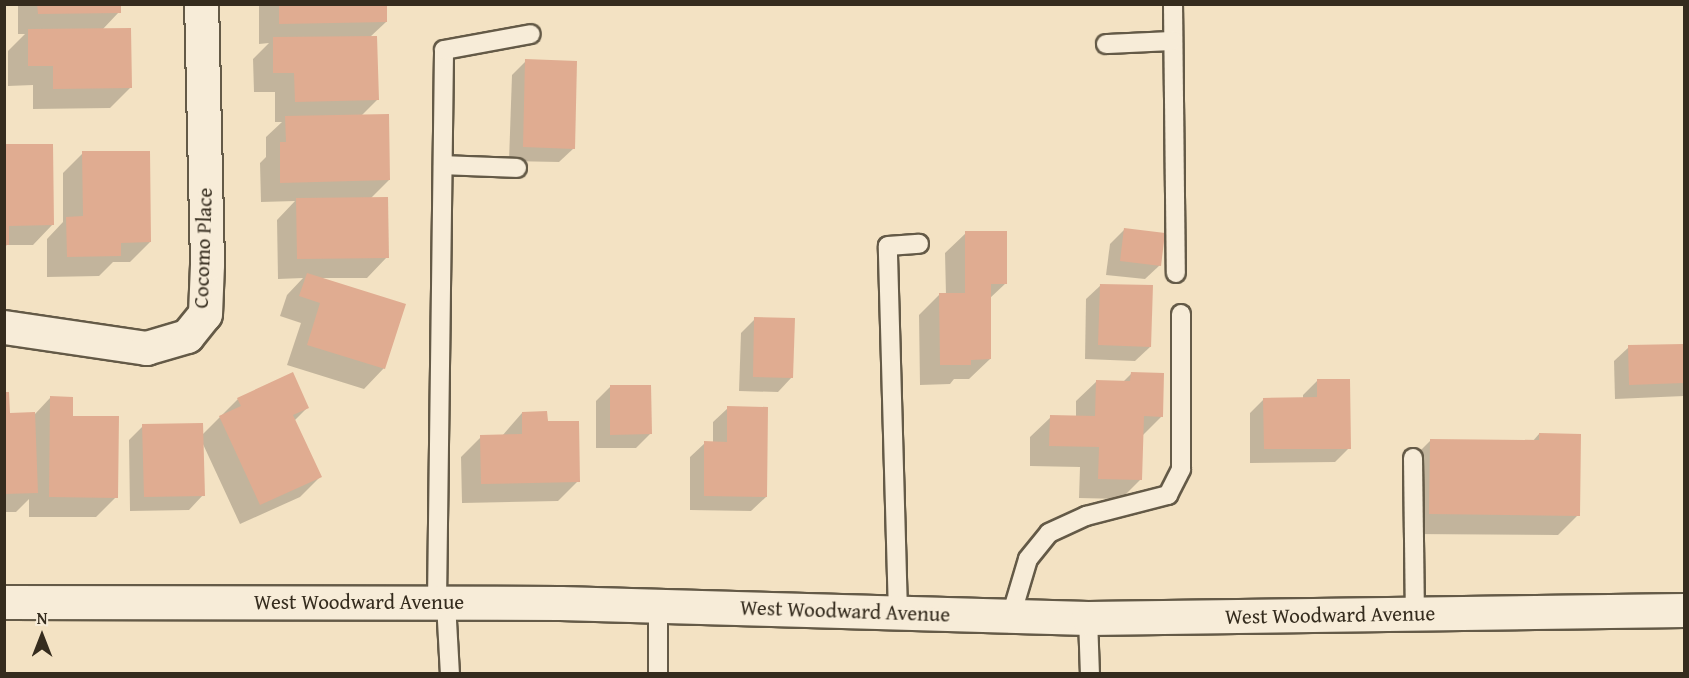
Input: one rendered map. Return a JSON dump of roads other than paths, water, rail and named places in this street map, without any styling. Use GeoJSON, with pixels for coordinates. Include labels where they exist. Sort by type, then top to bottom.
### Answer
{"type":"FeatureCollection","features":[{"type":"Feature","properties":{"kind":"street","name":"Cocomo Place"},"geometry":{"type":"LineString","coordinates":[[4,327],[146,348],[188,336],[204,314],[207,264],[201,4]]}},
{"type":"Feature","properties":{"kind":"street","name":"West Woodward Avenue"},"geometry":{"type":"LineString","coordinates":[[4,602],[442,602],[1088,618],[1684,610]]}},
{"type":"Feature","properties":{"kind":"lane"},"geometry":{"type":"LineString","coordinates":[[1173,4],[1176,273]]}},
{"type":"Feature","properties":{"kind":"lane"},"geometry":{"type":"LineString","coordinates":[[450,674],[442,602],[444,50],[531,34]]}},
{"type":"Feature","properties":{"kind":"lane"},"geometry":{"type":"LineString","coordinates":[[1106,44],[1173,41]]}},
{"type":"Feature","properties":{"kind":"lane"},"geometry":{"type":"LineString","coordinates":[[443,165],[517,168]]}},
{"type":"Feature","properties":{"kind":"lane"},"geometry":{"type":"LineString","coordinates":[[898,613],[888,246],[919,244]]}},
{"type":"Feature","properties":{"kind":"lane"},"geometry":{"type":"LineString","coordinates":[[1011,616],[1028,559],[1049,533],[1086,516],[1168,495],[1180,470],[1181,314]]}},
{"type":"Feature","properties":{"kind":"lane"},"geometry":{"type":"LineString","coordinates":[[1413,458],[1414,614]]}},
{"type":"Feature","properties":{"kind":"lane"},"geometry":{"type":"LineString","coordinates":[[658,606],[658,674]]}},
{"type":"Feature","properties":{"kind":"lane"},"geometry":{"type":"LineString","coordinates":[[1088,618],[1090,674]]}}]}
